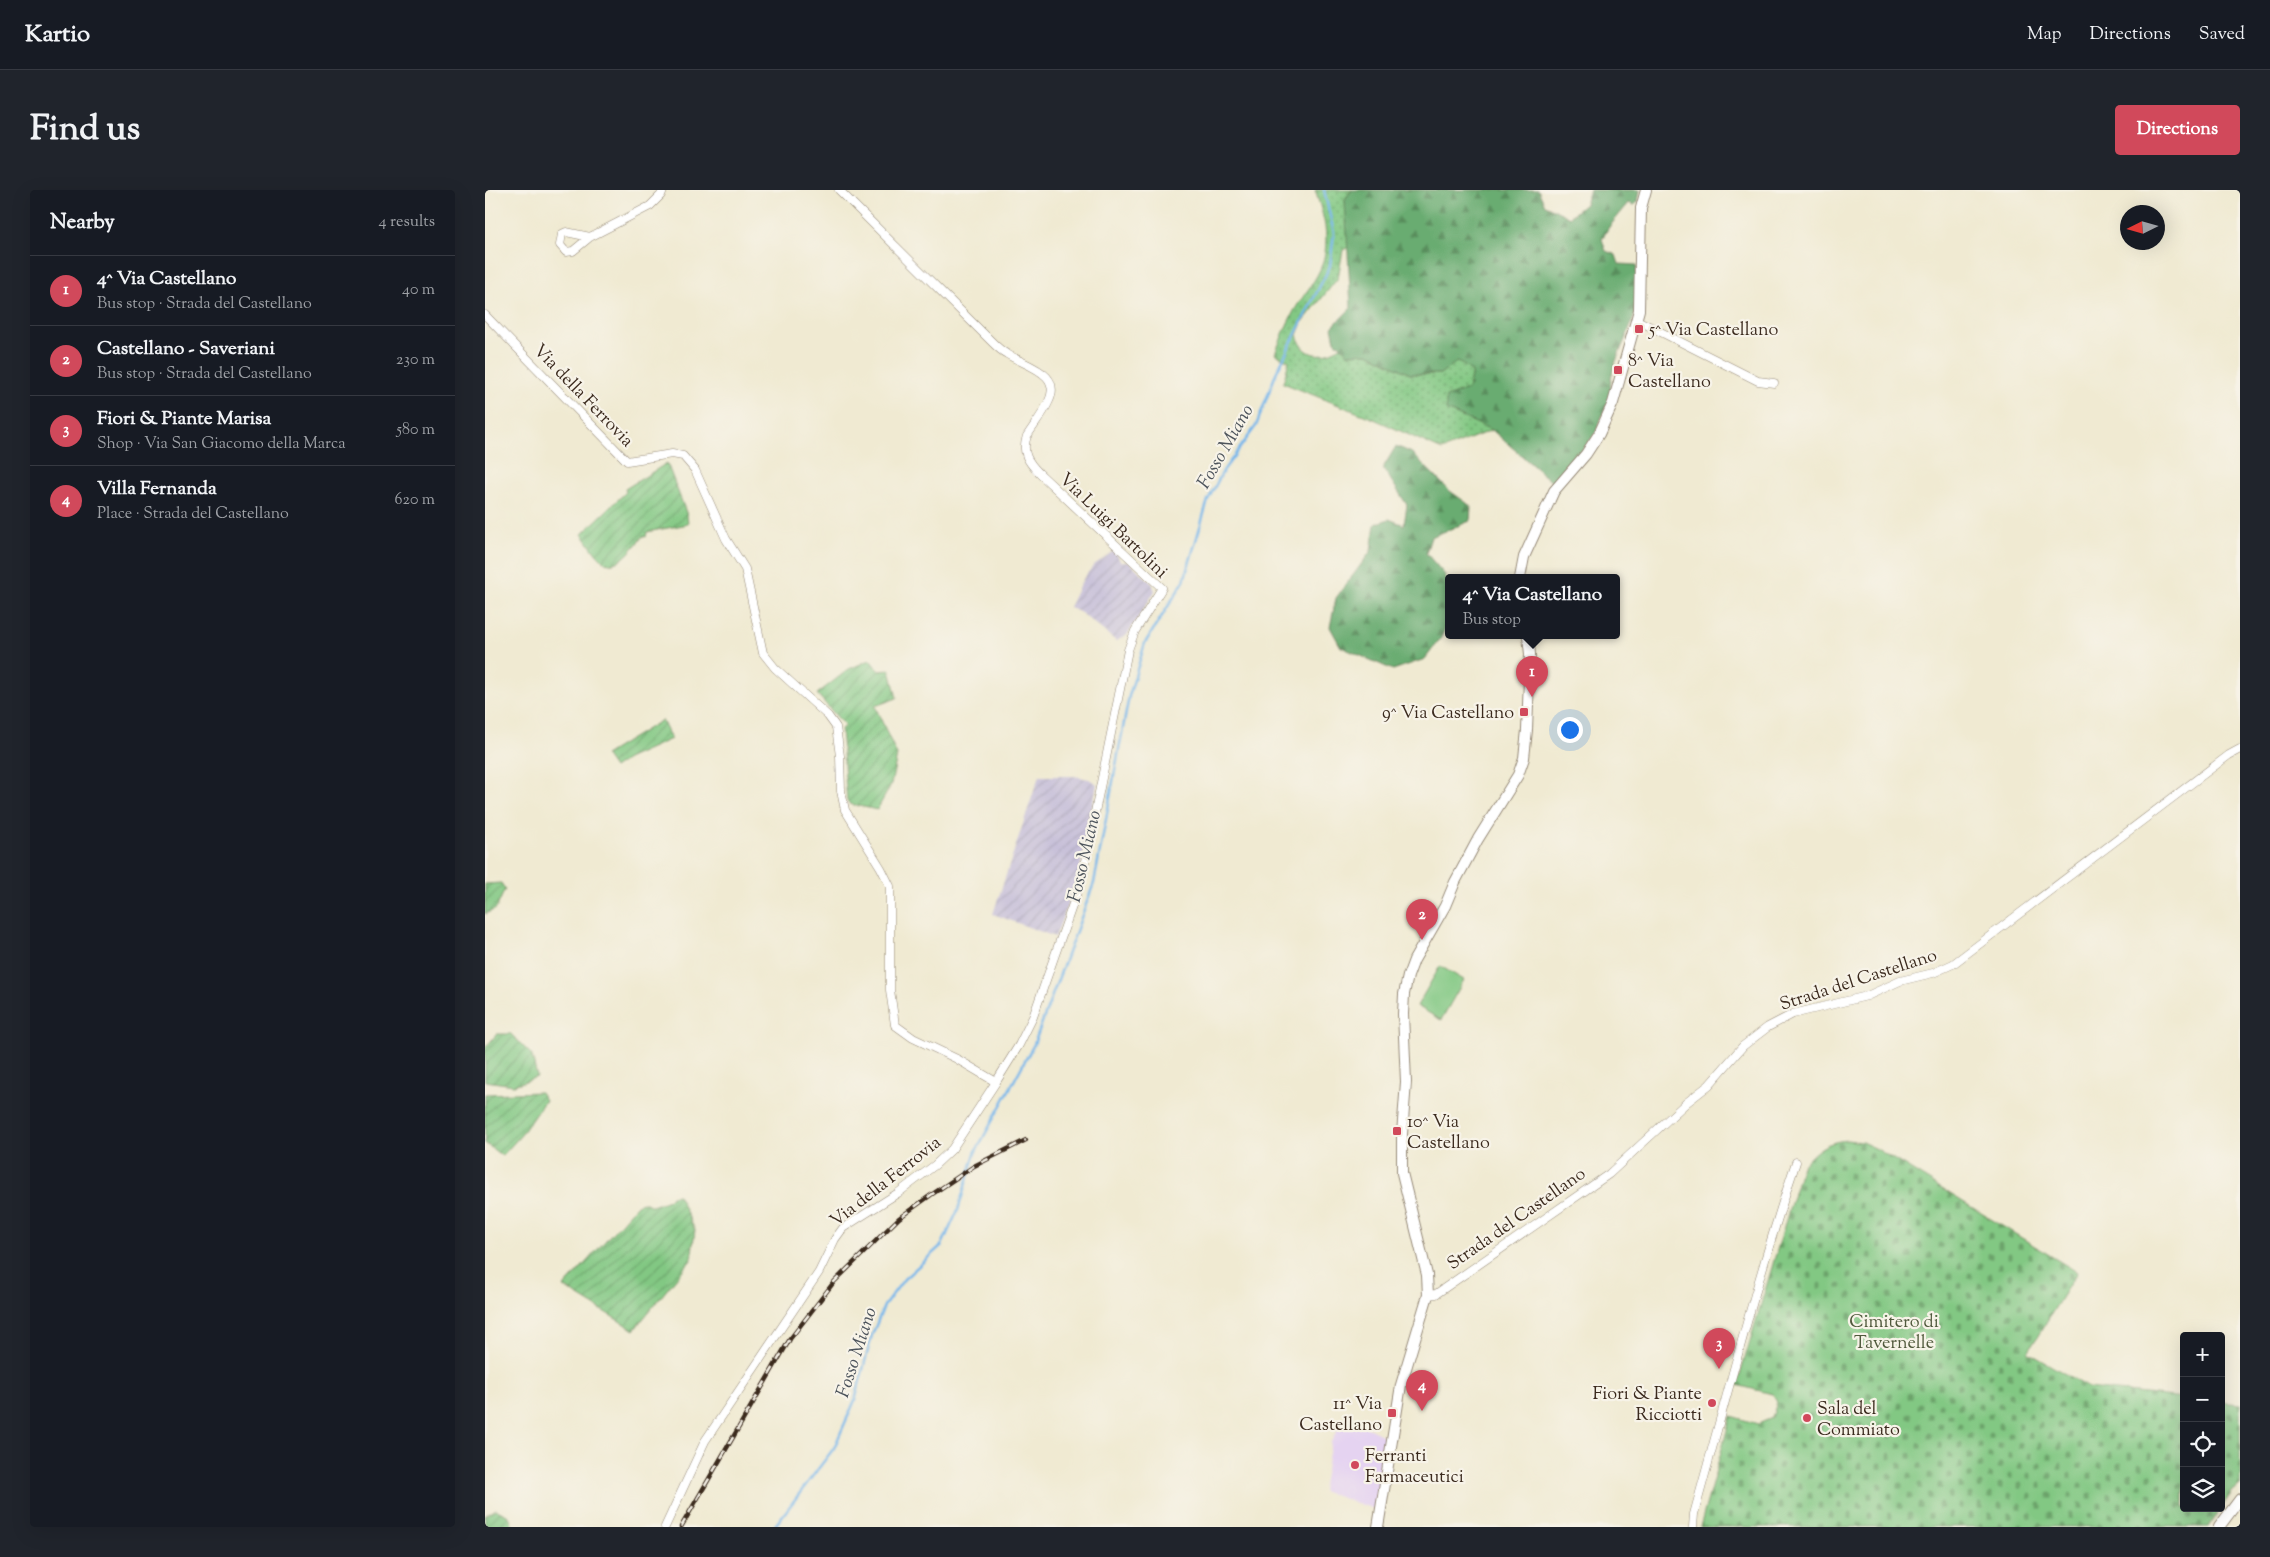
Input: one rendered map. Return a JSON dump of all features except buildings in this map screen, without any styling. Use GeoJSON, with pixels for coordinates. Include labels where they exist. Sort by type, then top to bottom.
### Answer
{"type":"FeatureCollection","features":[{"type":"Feature","properties":{"kind":"street"},"geometry":{"type":"LineString","coordinates":[[590,236],[649,206],[661,195],[663,190]]}},
{"type":"Feature","properties":{"kind":"street","name":"Via Luigi Bartolini"},"geometry":{"type":"LineString","coordinates":[[839,190],[991,342],[1008,355],[1030,365],[1049,377],[1052,382],[1049,402],[1027,436],[1025,442],[1026,458],[1039,474],[1162,588],[1135,631],[1128,650],[1081,881],[1033,1017],[1019,1045],[996,1082]]}},
{"type":"Feature","properties":{"kind":"street"},"geometry":{"type":"LineString","coordinates":[[1521,574],[1525,557],[1554,491],[1585,454],[1607,420],[1637,320],[1641,300],[1641,208],[1646,190]]}},
{"type":"Feature","properties":{"kind":"street","name":"Via della Ferrovia"},"geometry":{"type":"LineString","coordinates":[[485,315],[627,461],[672,454],[683,456],[695,470],[726,539],[745,568],[763,653],[775,668],[829,716],[836,727],[841,756],[841,791],[845,810],[890,886],[890,990],[895,1025],[913,1038],[957,1059],[996,1082],[952,1148],[935,1165],[898,1193],[843,1228],[835,1239],[819,1272],[705,1441],[665,1527]]}},
{"type":"Feature","properties":{"kind":"street"},"geometry":{"type":"LineString","coordinates":[[1637,320],[1758,381],[1774,383]]}},
{"type":"Feature","properties":{"kind":"street","name":"Strada del Castellano"},"geometry":{"type":"LineString","coordinates":[[1378,1527],[1401,1385],[1428,1295],[1427,1276],[1407,1196],[1401,1159],[1406,1082],[1404,994],[1414,960],[1441,914],[1478,839],[1518,774],[1523,758],[1527,730],[1530,654],[1528,639]]}},
{"type":"Feature","properties":{"kind":"street","name":"Strada del Castellano"},"geometry":{"type":"LineString","coordinates":[[1428,1295],[1436,1294],[1609,1174],[1686,1103],[1709,1085],[1743,1046],[1768,1027],[1793,1014],[1867,996],[1900,981],[1933,973],[1953,964],[2229,755],[2240,749]]}},
{"type":"Feature","properties":{"kind":"street"},"geometry":{"type":"LineString","coordinates":[[1693,1527],[1729,1386],[1796,1162]]}},
{"type":"Feature","properties":{"kind":"street"},"geometry":{"type":"LineString","coordinates":[[2219,1527],[2240,1499]]}},
{"type":"Feature","properties":{"kind":"shaded area"},"geometry":{"type":"Polygon","coordinates":[[[1115,550],[1120,561],[1129,562],[1152,583],[1155,591],[1127,635],[1116,641],[1081,613],[1069,607],[1083,579],[1094,565],[1115,550]]]}},
{"type":"Feature","properties":{"kind":"shaded area"},"geometry":{"type":"Polygon","coordinates":[[[1039,776],[1074,776],[1089,779],[1097,784],[1078,878],[1055,937],[993,914],[1039,776]]]}},
{"type":"Feature","properties":{"kind":"shaded area"},"geometry":{"type":"Polygon","coordinates":[[[1350,1419],[1386,1437],[1377,1510],[1322,1491],[1331,1442],[1341,1424],[1350,1419]]]}},
{"type":"Feature","properties":{"kind":"green space"},"geometry":{"type":"Polygon","coordinates":[[[1315,190],[1352,190],[1345,199],[1349,247],[1343,250],[1338,278],[1302,323],[1297,335],[1300,343],[1309,352],[1315,354],[1327,353],[1341,347],[1349,354],[1368,353],[1410,374],[1440,374],[1458,360],[1472,372],[1468,389],[1446,410],[1492,430],[1442,450],[1374,419],[1283,383],[1289,361],[1275,354],[1291,316],[1320,270],[1325,251],[1325,226],[1315,190]]]}},
{"type":"Feature","properties":{"kind":"green space"},"geometry":{"type":"Polygon","coordinates":[[[1352,190],[1538,190],[1545,205],[1569,217],[1585,204],[1590,190],[1640,190],[1638,202],[1634,205],[1629,203],[1609,227],[1602,239],[1606,251],[1616,255],[1619,264],[1637,265],[1635,312],[1612,375],[1612,393],[1595,434],[1573,463],[1553,483],[1492,430],[1446,410],[1446,397],[1468,389],[1472,372],[1458,361],[1440,374],[1410,374],[1368,353],[1349,354],[1335,341],[1332,327],[1351,308],[1345,199],[1352,190]]]}},
{"type":"Feature","properties":{"kind":"green space"},"geometry":{"type":"Polygon","coordinates":[[[1396,446],[1412,453],[1450,491],[1471,506],[1470,521],[1431,537],[1426,553],[1445,575],[1445,629],[1441,638],[1425,659],[1393,670],[1341,647],[1330,627],[1336,598],[1371,551],[1375,524],[1389,519],[1404,525],[1407,505],[1383,468],[1396,446]]]}},
{"type":"Feature","properties":{"kind":"green space"},"geometry":{"type":"Polygon","coordinates":[[[667,463],[687,515],[688,524],[647,532],[646,537],[643,536],[622,559],[611,563],[605,562],[595,553],[582,534],[626,492],[625,489],[667,463]]]}},
{"type":"Feature","properties":{"kind":"green space"},"geometry":{"type":"Polygon","coordinates":[[[870,660],[879,671],[890,670],[897,698],[875,706],[897,755],[891,785],[877,810],[850,804],[847,801],[841,729],[845,726],[817,694],[849,669],[870,660]]]}},
{"type":"Feature","properties":{"kind":"green space"},"geometry":{"type":"Polygon","coordinates":[[[662,720],[671,739],[627,759],[614,768],[605,755],[662,720]]]}},
{"type":"Feature","properties":{"kind":"green space"},"geometry":{"type":"Polygon","coordinates":[[[501,883],[505,889],[496,909],[485,914],[485,884],[501,883]]]}},
{"type":"Feature","properties":{"kind":"green space"},"geometry":{"type":"Polygon","coordinates":[[[1440,966],[1464,980],[1441,1020],[1417,1006],[1440,966]]]}},
{"type":"Feature","properties":{"kind":"green space"},"geometry":{"type":"Polygon","coordinates":[[[497,1034],[511,1034],[530,1053],[537,1077],[514,1085],[485,1081],[485,1048],[497,1034]]]}},
{"type":"Feature","properties":{"kind":"green space"},"geometry":{"type":"Polygon","coordinates":[[[540,1092],[545,1100],[521,1135],[502,1156],[485,1143],[485,1094],[540,1092]]]}},
{"type":"Feature","properties":{"kind":"green space","name":"Cimitero di Tavernelle"},"geometry":{"type":"Polygon","coordinates":[[[1839,1141],[1862,1142],[1877,1149],[2077,1272],[2028,1352],[2089,1388],[2180,1398],[2180,1512],[2218,1512],[2209,1527],[1700,1527],[1731,1416],[1758,1424],[1772,1418],[1777,1402],[1772,1394],[1737,1385],[1802,1166],[1821,1148],[1839,1141]]]}},
{"type":"Feature","properties":{"kind":"green space"},"geometry":{"type":"Polygon","coordinates":[[[678,1195],[695,1230],[691,1260],[634,1330],[564,1287],[639,1203],[644,1202],[652,1206],[678,1195]]]}},
{"type":"Feature","properties":{"kind":"green space"},"geometry":{"type":"Polygon","coordinates":[[[2225,1402],[2240,1404],[2240,1485],[2225,1502],[2225,1402]]]}},
{"type":"Feature","properties":{"kind":"green space"},"geometry":{"type":"Polygon","coordinates":[[[495,1509],[509,1516],[513,1527],[485,1527],[485,1516],[495,1509]]]}},
{"type":"Feature","properties":{"kind":"waterway","name":"Fosso Miano"},"geometry":{"type":"LineString","coordinates":[[774,1527],[834,1448],[855,1400],[872,1335],[884,1306],[904,1279],[942,1245],[958,1210],[975,1153],[1034,1044],[1094,883],[1129,696],[1145,643],[1184,581],[1208,500],[1223,471],[1256,426],[1277,371],[1330,266],[1334,233],[1324,190]]}},
{"type":"Feature","properties":{"kind":"railway"},"geometry":{"type":"LineString","coordinates":[[681,1527],[790,1339],[834,1282],[899,1218],[974,1166],[1026,1140]]}},
{"type":"Feature","properties":{"kind":"place","name":"5^ Via Castellano"},"geometry":{"type":"Point","coordinates":[1639,329]}},
{"type":"Feature","properties":{"kind":"place","name":"8^ Via Castellano"},"geometry":{"type":"Point","coordinates":[1618,370]}},
{"type":"Feature","properties":{"kind":"place","name":"4^ Via Castellano"},"geometry":{"type":"Point","coordinates":[1532,697]}},
{"type":"Feature","properties":{"kind":"place","name":"9^ Via Castellano"},"geometry":{"type":"Point","coordinates":[1524,712]}},
{"type":"Feature","properties":{"kind":"place","name":"Castellano - Saveriani"},"geometry":{"type":"Point","coordinates":[1422,940]}},
{"type":"Feature","properties":{"kind":"place","name":"10^ Via Castellano"},"geometry":{"type":"Point","coordinates":[1397,1131]}},
{"type":"Feature","properties":{"kind":"place","name":"Fiori & Piante Marisa"},"geometry":{"type":"Point","coordinates":[1719,1369]}},
{"type":"Feature","properties":{"kind":"place","name":"Fiori & Piante Ricciotti"},"geometry":{"type":"Point","coordinates":[1712,1403]}},
{"type":"Feature","properties":{"kind":"place","name":"Villa Fernanda"},"geometry":{"type":"Point","coordinates":[1422,1411]}},
{"type":"Feature","properties":{"kind":"place","name":"11^ Via Castellano"},"geometry":{"type":"Point","coordinates":[1392,1413]}},
{"type":"Feature","properties":{"kind":"place","name":"Sala del Commiato"},"geometry":{"type":"Point","coordinates":[1807,1418]}},
{"type":"Feature","properties":{"kind":"place","name":"Ferranti Farmaceutici"},"geometry":{"type":"Point","coordinates":[1355,1465]}}]}
